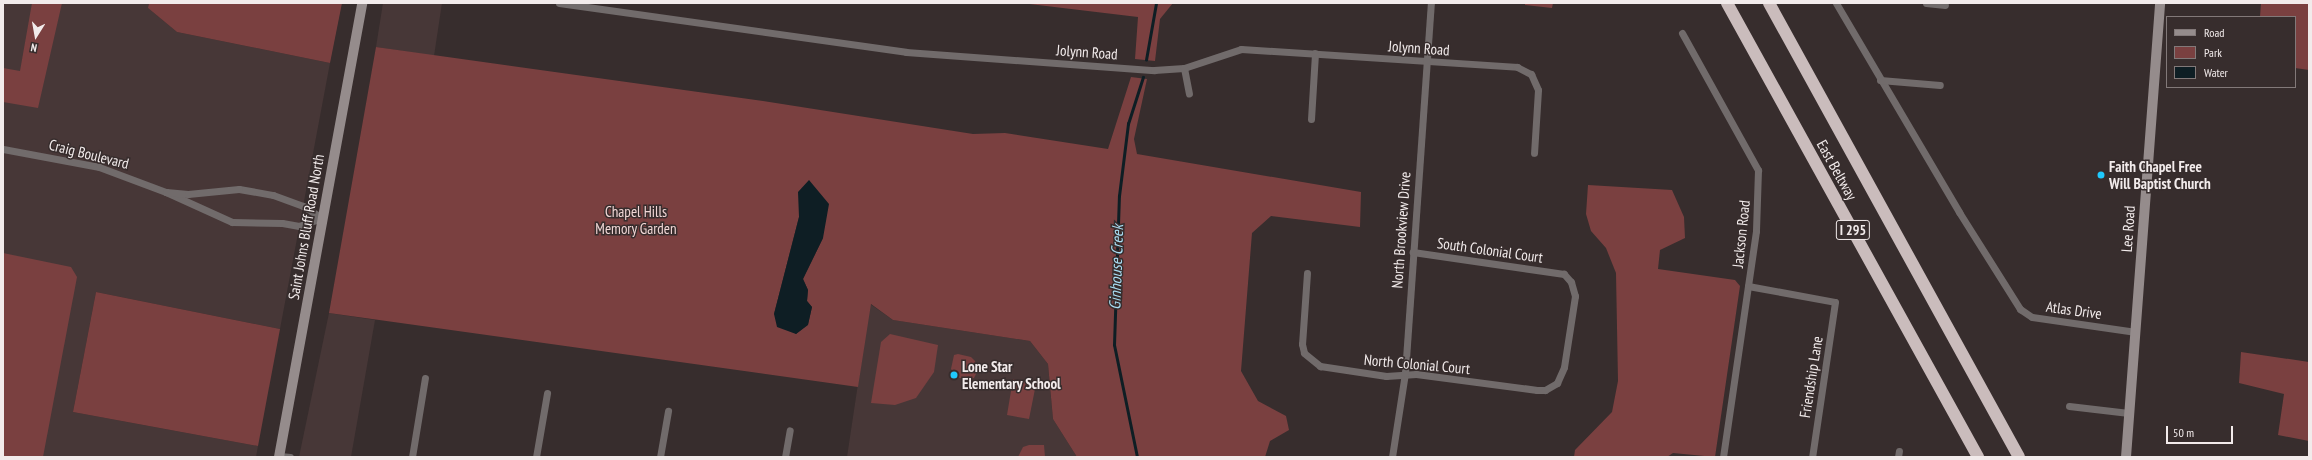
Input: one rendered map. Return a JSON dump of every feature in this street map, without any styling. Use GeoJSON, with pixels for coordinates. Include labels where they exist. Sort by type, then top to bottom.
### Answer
{"type":"FeatureCollection","features":[{"type":"Feature","properties":{"kind":"highway","name":"East Beltway"},"geometry":{"type":"LineString","coordinates":[[1727,3],[1978,457]]}},
{"type":"Feature","properties":{"kind":"highway","name":"East Beltway"},"geometry":{"type":"LineString","coordinates":[[1768,3],[2019,457]]}},
{"type":"Feature","properties":{"kind":"main road","name":"Saint Johns Bluff Road North"},"geometry":{"type":"LineString","coordinates":[[283,457],[322,218],[362,3]]}},
{"type":"Feature","properties":{"kind":"main road","name":"Lee Road"},"geometry":{"type":"LineString","coordinates":[[2126,457],[2160,3]]}},
{"type":"Feature","properties":{"kind":"street","name":"Jolynn Road"},"geometry":{"type":"LineString","coordinates":[[559,3],[906,52],[1154,70],[1184,68],[1240,49],[1517,67],[1531,74],[1538,90],[1534,153]]}},
{"type":"Feature","properties":{"kind":"street","name":"North Brookview Drive"},"geometry":{"type":"LineString","coordinates":[[1392,457],[1405,373],[1431,3]]}},
{"type":"Feature","properties":{"kind":"street"},"geometry":{"type":"LineString","coordinates":[[1836,3],[1880,80],[1940,85]]}},
{"type":"Feature","properties":{"kind":"street"},"geometry":{"type":"LineString","coordinates":[[1926,3],[1945,5]]}},
{"type":"Feature","properties":{"kind":"street","name":"Jackson Road"},"geometry":{"type":"LineString","coordinates":[[1682,33],[1758,170],[1756,231],[1723,456]]}},
{"type":"Feature","properties":{"kind":"street"},"geometry":{"type":"LineString","coordinates":[[1311,119],[1316,53]]}},
{"type":"Feature","properties":{"kind":"street"},"geometry":{"type":"LineString","coordinates":[[1184,68],[1190,94]]}},
{"type":"Feature","properties":{"kind":"street","name":"Atlas Drive"},"geometry":{"type":"LineString","coordinates":[[1880,80],[2020,310],[2032,317],[2136,332]]}},
{"type":"Feature","properties":{"kind":"street","name":"Craig Boulevard"},"geometry":{"type":"LineString","coordinates":[[3,149],[99,167],[166,192],[232,222],[282,223],[299,226],[322,218]]}},
{"type":"Feature","properties":{"kind":"street","name":"Craig Boulevard"},"geometry":{"type":"LineString","coordinates":[[166,192],[188,194],[239,189],[256,190],[303,206],[322,218]]}},
{"type":"Feature","properties":{"kind":"street","name":"South Colonial Court"},"geometry":{"type":"LineString","coordinates":[[1413,252],[1564,274],[1571,282],[1575,296],[1565,360],[1558,383],[1545,390]]}},
{"type":"Feature","properties":{"kind":"street","name":"North Colonial Court"},"geometry":{"type":"LineString","coordinates":[[1307,273],[1302,344],[1304,352],[1312,362],[1330,368],[1386,376],[1405,373],[1545,390]]}},
{"type":"Feature","properties":{"kind":"street","name":"Friendship Lane"},"geometry":{"type":"LineString","coordinates":[[1748,286],[1835,302],[1812,457]]}},
{"type":"Feature","properties":{"kind":"street"},"geometry":{"type":"LineString","coordinates":[[412,457],[425,378]]}},
{"type":"Feature","properties":{"kind":"street"},"geometry":{"type":"LineString","coordinates":[[536,457],[547,394]]}},
{"type":"Feature","properties":{"kind":"street"},"geometry":{"type":"LineString","coordinates":[[2070,406],[2129,413]]}},
{"type":"Feature","properties":{"kind":"street"},"geometry":{"type":"LineString","coordinates":[[660,457],[668,411]]}},
{"type":"Feature","properties":{"kind":"street"},"geometry":{"type":"LineString","coordinates":[[785,457],[790,430]]}},
{"type":"Feature","properties":{"kind":"street"},"geometry":{"type":"LineString","coordinates":[[1723,456],[1731,457]]}},
{"type":"Feature","properties":{"kind":"shaded area"},"geometry":{"type":"Polygon","coordinates":[[[3,3],[149,3],[148,8],[177,32],[330,63],[280,329],[96,292],[73,412],[258,446],[256,457],[3,457],[3,3]]]}},
{"type":"Feature","properties":{"kind":"shaded area"},"geometry":{"type":"Polygon","coordinates":[[[383,3],[442,3],[434,56],[376,47],[383,3]]]}},
{"type":"Feature","properties":{"kind":"shaded area","name":"Lone Star Elementary School"},"geometry":{"type":"Polygon","coordinates":[[[870,304],[893,320],[1030,341],[1048,364],[1053,419],[1077,457],[847,457],[870,304]]]}},
{"type":"Feature","properties":{"kind":"shaded area"},"geometry":{"type":"Polygon","coordinates":[[[329,313],[375,320],[351,457],[299,457],[329,313]]]}},
{"type":"Feature","properties":{"kind":"green space"},"geometry":{"type":"Polygon","coordinates":[[[32,3],[62,3],[38,108],[3,102],[3,68],[20,71],[32,3]]]}},
{"type":"Feature","properties":{"kind":"green space"},"geometry":{"type":"Polygon","coordinates":[[[149,3],[342,3],[330,63],[177,32],[148,8],[149,3]]]}},
{"type":"Feature","properties":{"kind":"green space"},"geometry":{"type":"Polygon","coordinates":[[[1021,3],[1173,3],[1160,19],[1155,61],[1135,59],[1138,17],[1021,3]]]}},
{"type":"Feature","properties":{"kind":"green space"},"geometry":{"type":"Polygon","coordinates":[[[1525,3],[1553,3],[1552,8],[1525,5],[1525,3]]]}},
{"type":"Feature","properties":{"kind":"green space"},"geometry":{"type":"Polygon","coordinates":[[[2261,3],[2309,3],[2309,70],[2296,68],[2296,16],[2260,16],[2261,3]]]}},
{"type":"Feature","properties":{"kind":"green space","name":"Chapel Hills Memory Garden"},"geometry":{"type":"Polygon","coordinates":[[[376,47],[763,101],[973,134],[1005,133],[1108,149],[1131,77],[1147,79],[1134,139],[1137,154],[1361,192],[1360,227],[1271,216],[1252,233],[1241,371],[1258,401],[1286,416],[1289,430],[1270,441],[1265,457],[1077,457],[1053,419],[1048,364],[1030,341],[893,320],[871,304],[858,387],[329,313],[376,47]],[[799,217],[774,314],[796,334],[808,324],[812,307],[807,301],[808,290],[803,279],[823,238],[799,217]]]}},
{"type":"Feature","properties":{"kind":"green space"},"geometry":{"type":"Polygon","coordinates":[[[1588,185],[1672,190],[1684,217],[1685,238],[1660,250],[1658,269],[1735,280],[1740,286],[1715,457],[1673,453],[1667,457],[1574,457],[1575,450],[1612,412],[1618,381],[1616,273],[1606,248],[1591,231],[1586,214],[1588,185]]]}},
{"type":"Feature","properties":{"kind":"green space"},"geometry":{"type":"Polygon","coordinates":[[[3,253],[71,267],[77,277],[43,457],[3,457],[3,253]]]}},
{"type":"Feature","properties":{"kind":"green space"},"geometry":{"type":"Polygon","coordinates":[[[96,292],[280,329],[258,446],[73,412],[96,292]]]}},
{"type":"Feature","properties":{"kind":"green space"},"geometry":{"type":"Polygon","coordinates":[[[890,334],[938,345],[934,372],[916,398],[895,405],[871,403],[881,342],[890,334]]]}},
{"type":"Feature","properties":{"kind":"green space"},"geometry":{"type":"Polygon","coordinates":[[[2241,352],[2309,362],[2309,441],[2278,435],[2284,394],[2239,383],[2241,352]]]}},
{"type":"Feature","properties":{"kind":"green space"},"geometry":{"type":"Polygon","coordinates":[[[958,354],[971,357],[975,361],[977,372],[974,378],[967,380],[957,377],[951,369],[954,355],[958,354]]]}},
{"type":"Feature","properties":{"kind":"green space"},"geometry":{"type":"Polygon","coordinates":[[[1013,379],[1036,384],[1029,419],[1007,415],[1013,379]]]}},
{"type":"Feature","properties":{"kind":"green space"},"geometry":{"type":"Polygon","coordinates":[[[1029,445],[1044,445],[1045,457],[1018,457],[1023,447],[1029,445]]]}},
{"type":"Feature","properties":{"kind":"water"},"geometry":{"type":"Polygon","coordinates":[[[809,180],[829,204],[823,238],[803,279],[808,290],[807,301],[812,307],[808,325],[796,334],[777,327],[774,314],[799,217],[798,192],[809,180]]]}},
{"type":"Feature","properties":{"kind":"waterway","name":"Ginhouse Creek"},"geometry":{"type":"LineString","coordinates":[[1146,60],[1156,3]]}},
{"type":"Feature","properties":{"kind":"waterway","name":"Ginhouse Creek"},"geometry":{"type":"LineString","coordinates":[[1137,457],[1114,345],[1119,196],[1128,124],[1143,77]]}},
{"type":"Feature","properties":{"kind":"place","name":"Faith Chapel Free Will Baptist Church"},"geometry":{"type":"Point","coordinates":[2101,175]}},
{"type":"Feature","properties":{"kind":"place","name":"Lone Star Elementary School"},"geometry":{"type":"Point","coordinates":[954,375]}}]}
